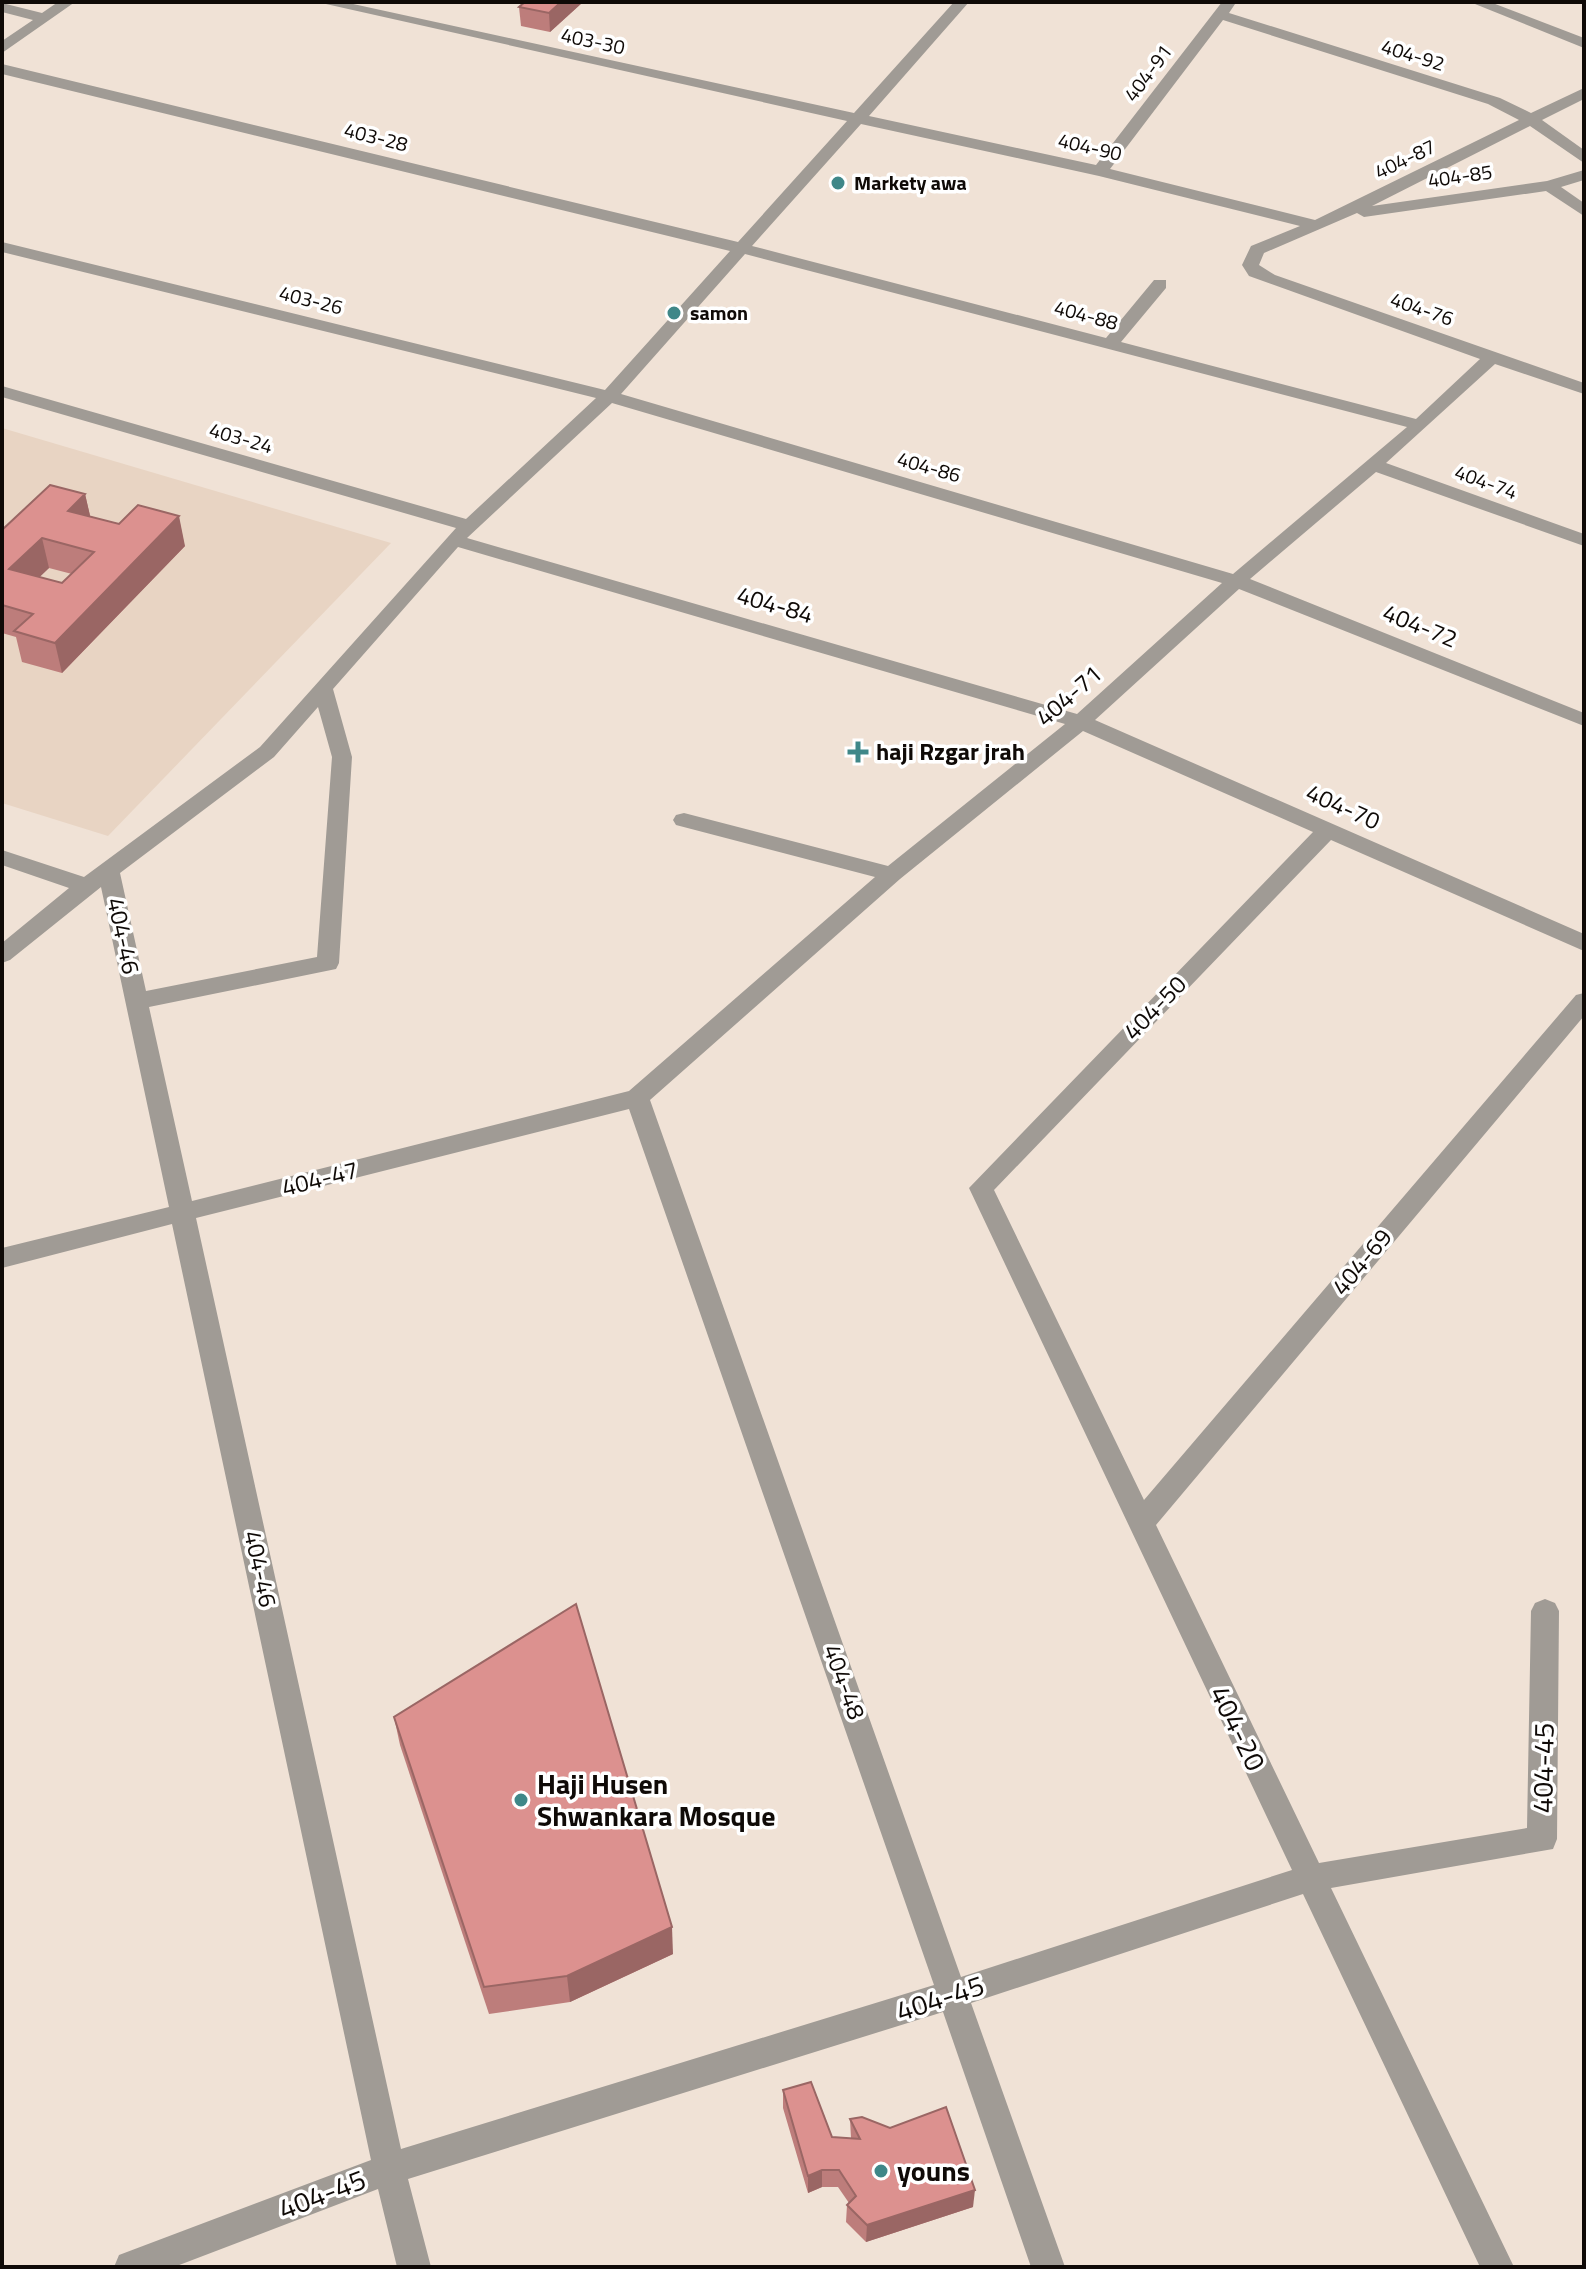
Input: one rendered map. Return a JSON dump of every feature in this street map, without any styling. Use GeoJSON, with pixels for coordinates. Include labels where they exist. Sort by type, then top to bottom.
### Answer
{"type":"FeatureCollection","features":[{"type":"Feature","properties":{"kind":"street"},"geometry":{"type":"LineString","coordinates":[[2,48],[68,2]]}},
{"type":"Feature","properties":{"kind":"street","name":"403-30"},"geometry":{"type":"LineString","coordinates":[[324,2],[854,119]]}},
{"type":"Feature","properties":{"kind":"street"},"geometry":{"type":"LineString","coordinates":[[2,955],[97,878],[267,752],[462,533],[609,396],[959,2]]}},
{"type":"Feature","properties":{"kind":"street","name":"404-91"},"geometry":{"type":"LineString","coordinates":[[1100,171],[1230,2]]}},
{"type":"Feature","properties":{"kind":"street"},"geometry":{"type":"LineString","coordinates":[[1477,2],[1584,43]]}},
{"type":"Feature","properties":{"kind":"street"},"geometry":{"type":"LineString","coordinates":[[2,7],[44,18]]}},
{"type":"Feature","properties":{"kind":"street","name":"404-92"},"geometry":{"type":"LineString","coordinates":[[1218,14],[1494,101],[1532,120],[1584,158]]}},
{"type":"Feature","properties":{"kind":"street","name":"403-28"},"geometry":{"type":"LineString","coordinates":[[2,69],[740,248]]}},
{"type":"Feature","properties":{"kind":"street","name":"404-87"},"geometry":{"type":"LineString","coordinates":[[1250,265],[1257,250],[1341,215],[1584,93]]}},
{"type":"Feature","properties":{"kind":"street","name":"404-90"},"geometry":{"type":"LineString","coordinates":[[854,119],[1100,171],[1315,225]]}},
{"type":"Feature","properties":{"kind":"street","name":"404-85"},"geometry":{"type":"LineString","coordinates":[[1341,215],[1549,186],[1584,175]]}},
{"type":"Feature","properties":{"kind":"street"},"geometry":{"type":"LineString","coordinates":[[1549,186],[1584,211]]}},
{"type":"Feature","properties":{"kind":"street","name":"403-26"},"geometry":{"type":"LineString","coordinates":[[2,247],[609,396]]}},
{"type":"Feature","properties":{"kind":"street","name":"404-88"},"geometry":{"type":"LineString","coordinates":[[740,248],[1420,425]]}},
{"type":"Feature","properties":{"kind":"street","name":"404-76"},"geometry":{"type":"LineString","coordinates":[[1250,265],[1255,272],[1269,279],[1584,389]]}},
{"type":"Feature","properties":{"kind":"street"},"geometry":{"type":"LineString","coordinates":[[1110,344],[1160,284]]}},
{"type":"Feature","properties":{"kind":"street","name":"404-71"},"geometry":{"type":"LineString","coordinates":[[637,1098],[892,874],[1081,722],[1236,581],[1420,425],[1492,357]]}},
{"type":"Feature","properties":{"kind":"street"},"geometry":{"type":"LineString","coordinates":[[1555,379],[1584,368]]}},
{"type":"Feature","properties":{"kind":"street","name":"403-24"},"geometry":{"type":"LineString","coordinates":[[2,391],[462,533]]}},
{"type":"Feature","properties":{"kind":"street","name":"404-86"},"geometry":{"type":"LineString","coordinates":[[609,396],[1236,581]]}},
{"type":"Feature","properties":{"kind":"street","name":"404-74"},"geometry":{"type":"LineString","coordinates":[[1373,465],[1584,540]]}},
{"type":"Feature","properties":{"kind":"street","name":"404-84"},"geometry":{"type":"LineString","coordinates":[[462,533],[1081,722]]}},
{"type":"Feature","properties":{"kind":"street","name":"404-72"},"geometry":{"type":"LineString","coordinates":[[1236,581],[1584,720]]}},
{"type":"Feature","properties":{"kind":"street"},"geometry":{"type":"LineString","coordinates":[[137,1001],[328,963],[342,757],[323,689]]}},
{"type":"Feature","properties":{"kind":"street","name":"404-70"},"geometry":{"type":"LineString","coordinates":[[1081,722],[1584,943]]}},
{"type":"Feature","properties":{"kind":"street"},"geometry":{"type":"LineString","coordinates":[[684,820],[892,874]]}},
{"type":"Feature","properties":{"kind":"street","name":"404-50"},"geometry":{"type":"LineString","coordinates":[[981,1188],[1329,829]]}},
{"type":"Feature","properties":{"kind":"street"},"geometry":{"type":"LineString","coordinates":[[2,857],[97,878]]}},
{"type":"Feature","properties":{"kind":"street","name":"404-46"},"geometry":{"type":"LineString","coordinates":[[97,878],[137,1001],[389,2169],[414,2267]]}},
{"type":"Feature","properties":{"kind":"street","name":"404-69"},"geometry":{"type":"LineString","coordinates":[[1140,1524],[1584,1001]]}},
{"type":"Feature","properties":{"kind":"street","name":"404-47"},"geometry":{"type":"LineString","coordinates":[[2,1258],[637,1098]]}},
{"type":"Feature","properties":{"kind":"street","name":"404-48"},"geometry":{"type":"LineString","coordinates":[[637,1098],[1048,2267]]}},
{"type":"Feature","properties":{"kind":"street","name":"404-20"},"geometry":{"type":"LineString","coordinates":[[981,1188],[1497,2267]]}},
{"type":"Feature","properties":{"kind":"street","name":"404-45"},"geometry":{"type":"LineString","coordinates":[[131,2267],[389,2169],[953,1994],[1310,1878],[1542,1839],[1545,1611]]}},
{"type":"Feature","properties":{"kind":"shaded area"},"geometry":{"type":"Polygon","coordinates":[[[2,428],[391,543],[108,836],[2,803],[2,428]]]}},
{"type":"Feature","properties":{"kind":"building"},"geometry":{"type":"Polygon","coordinates":[[[525,2],[561,2],[549,13],[519,7],[525,2]]]}},
{"type":"Feature","properties":{"kind":"building"},"geometry":{"type":"Polygon","coordinates":[[[50,485],[85,494],[68,511],[119,524],[138,505],[179,516],[55,643],[14,631],[33,614],[2,605],[2,530],[50,485]],[[42,538],[9,569],[62,583],[94,552],[42,538]]]}},
{"type":"Feature","properties":{"kind":"building"},"geometry":{"type":"Polygon","coordinates":[[[576,1604],[672,1927],[567,1976],[484,1987],[394,1717],[576,1604]]]}},
{"type":"Feature","properties":{"kind":"building","name":"youns"},"geometry":{"type":"Polygon","coordinates":[[[811,2082],[832,2137],[860,2139],[850,2119],[862,2117],[890,2128],[946,2107],[975,2190],[867,2225],[847,2205],[856,2196],[839,2170],[822,2170],[808,2176],[783,2090],[811,2082]]]}},
{"type":"Feature","properties":{"kind":"place","name":"Markety awa"},"geometry":{"type":"Point","coordinates":[838,183]}},
{"type":"Feature","properties":{"kind":"place","name":"samon"},"geometry":{"type":"Point","coordinates":[674,313]}},
{"type":"Feature","properties":{"kind":"place","name":"haji Rzgar jrah"},"geometry":{"type":"Point","coordinates":[858,752]}},
{"type":"Feature","properties":{"kind":"place","name":"Haji Husen Shwankara Mosque"},"geometry":{"type":"Point","coordinates":[521,1800]}},
{"type":"Feature","properties":{"kind":"place","name":"youns"},"geometry":{"type":"Point","coordinates":[881,2171]}}]}
